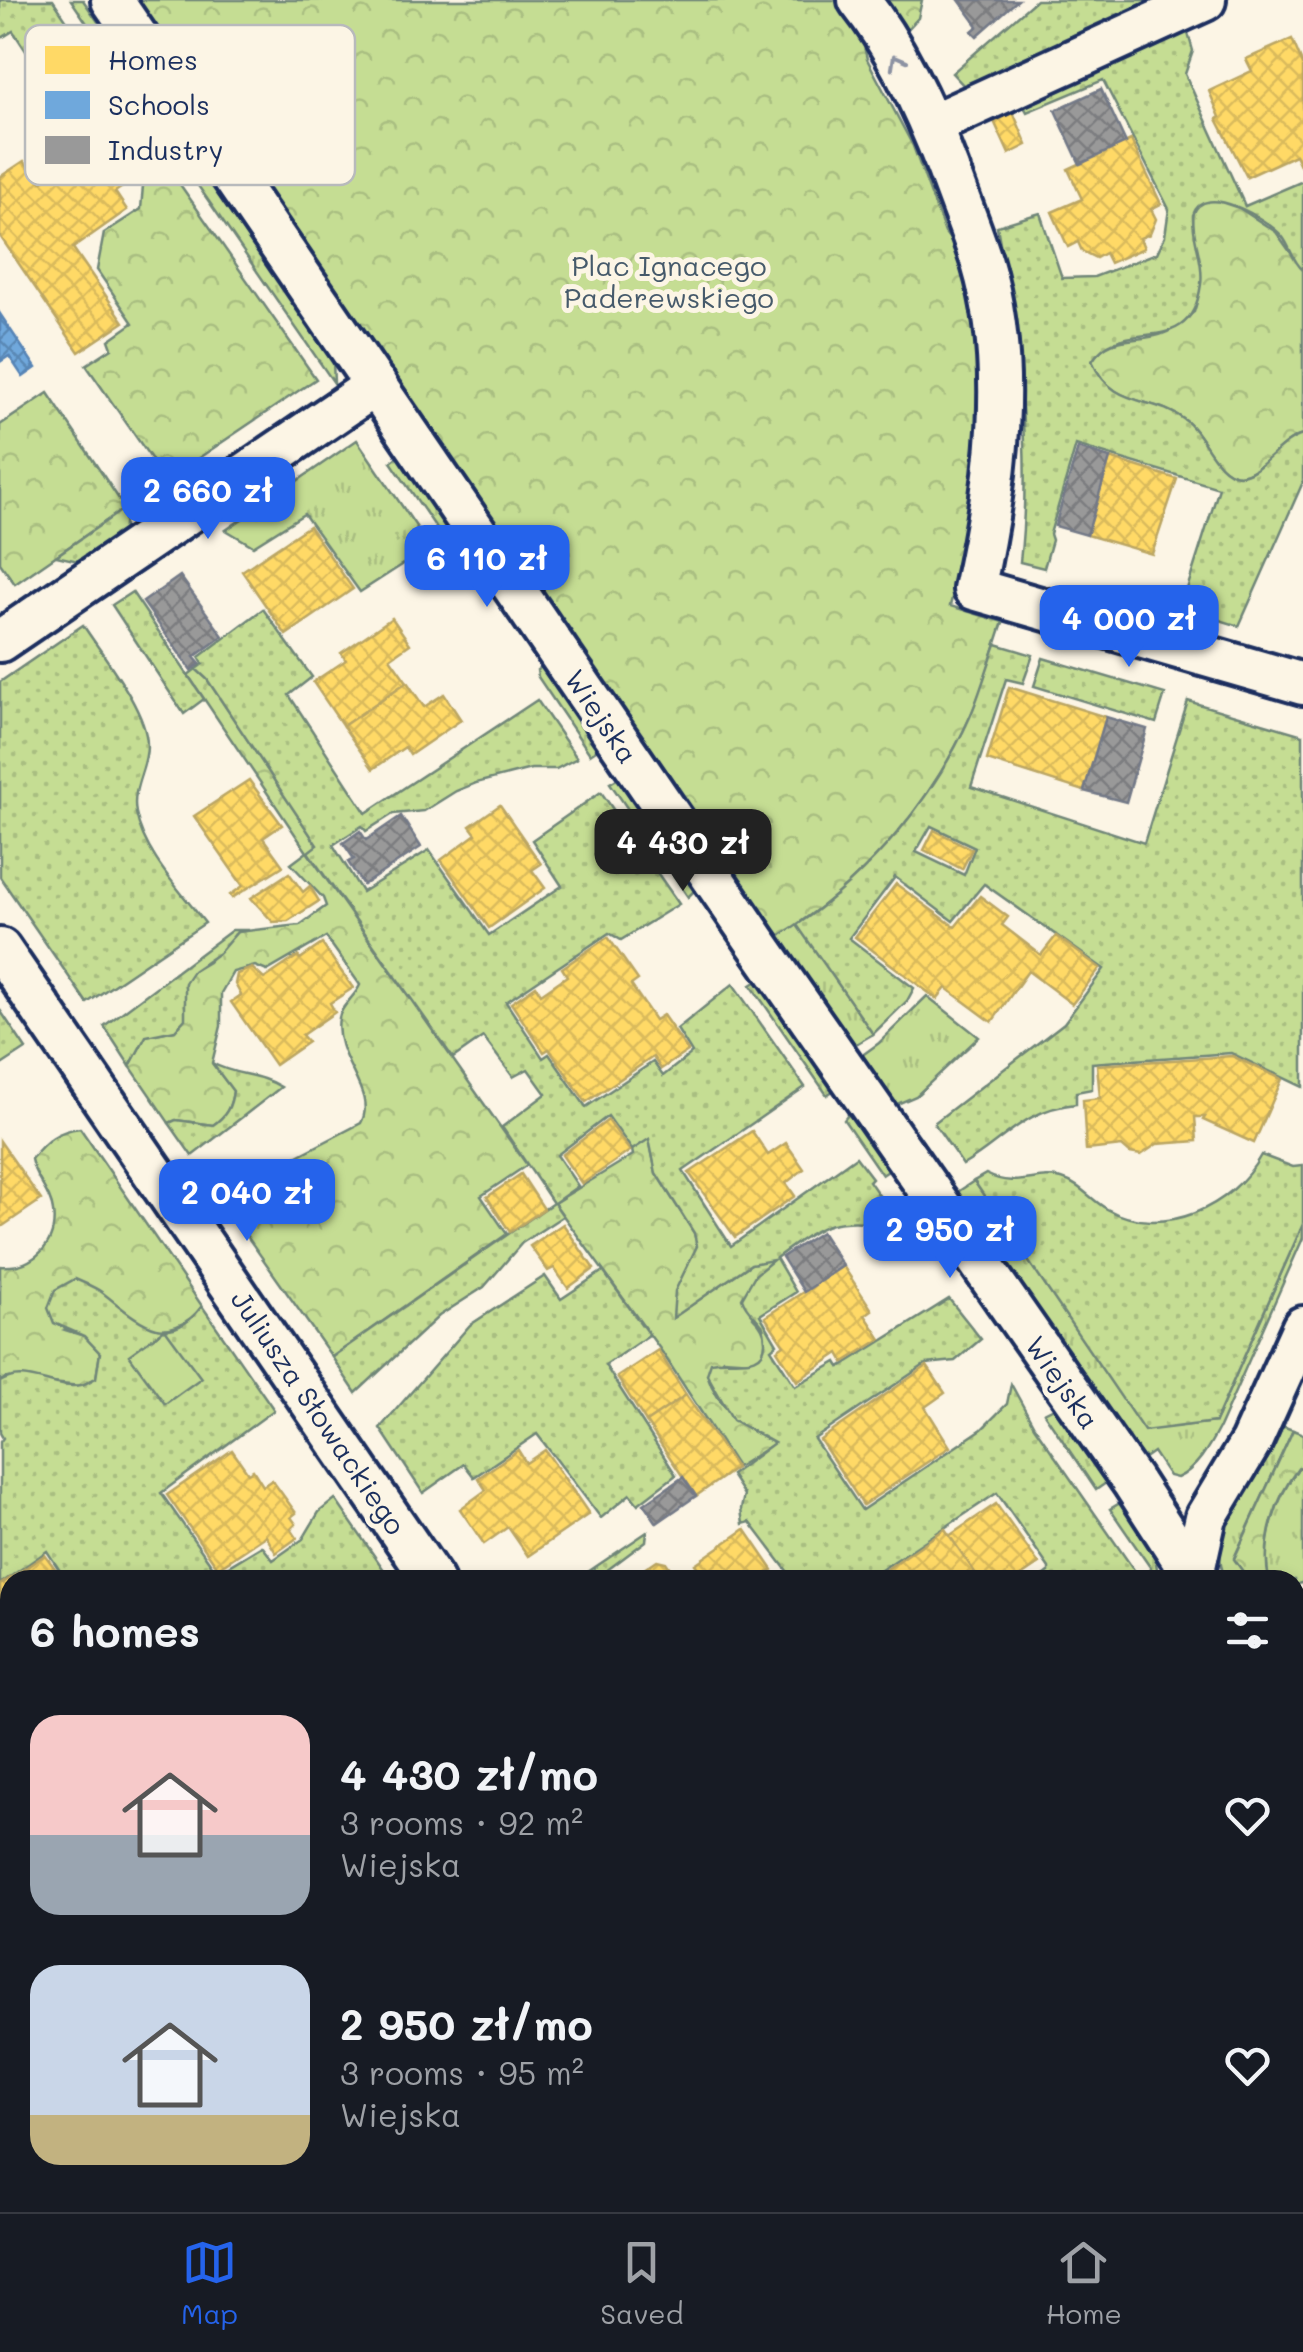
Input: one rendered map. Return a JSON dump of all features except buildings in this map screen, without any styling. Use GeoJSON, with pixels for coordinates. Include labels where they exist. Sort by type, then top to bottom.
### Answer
{"type":"FeatureCollection","features":[{"type":"Feature","properties":{"kind":"street","name":"Wiejska"},"geometry":{"type":"LineString","coordinates":[[112,0],[129,25]]}},
{"type":"Feature","properties":{"kind":"street"},"geometry":{"type":"LineString","coordinates":[[859,0],[931,125],[982,262],[997,382],[995,462],[974,589],[1303,684]]}},
{"type":"Feature","properties":{"kind":"street"},"geometry":{"type":"LineString","coordinates":[[931,125],[1204,0]]}},
{"type":"Feature","properties":{"kind":"street","name":"Wiejska"},"geometry":{"type":"LineString","coordinates":[[239,185],[1189,1570]]}},
{"type":"Feature","properties":{"kind":"street"},"geometry":{"type":"LineString","coordinates":[[0,641],[376,385]]}},
{"type":"Feature","properties":{"kind":"street","name":"Juliusza Słowackiego"},"geometry":{"type":"LineString","coordinates":[[0,949],[426,1570]]}},
{"type":"Feature","properties":{"kind":"street"},"geometry":{"type":"LineString","coordinates":[[1196,1570],[1206,1517],[1251,1442],[1303,1328]]}},
{"type":"Feature","properties":{"kind":"green space"},"geometry":{"type":"Polygon","coordinates":[[[0,0],[53,0],[70,25],[25,25],[25,49],[13,31],[0,39],[0,0]]]}},
{"type":"Feature","properties":{"kind":"green space"},"geometry":{"type":"Polygon","coordinates":[[[71,0],[83,0],[100,25],[88,25],[71,0]]]}},
{"type":"Feature","properties":{"kind":"green space","name":"Plac Ignacego Paderewskiego"},"geometry":{"type":"Polygon","coordinates":[[[137,0],[835,0],[861,34],[867,59],[913,146],[945,233],[960,252],[973,305],[980,387],[978,456],[950,606],[1003,622],[975,706],[935,782],[891,841],[809,916],[779,936],[264,185],[355,185],[355,25],[154,25],[137,0]]]}},
{"type":"Feature","properties":{"kind":"green space"},"geometry":{"type":"Polygon","coordinates":[[[884,0],[922,0],[918,18],[906,31],[884,0]]]}},
{"type":"Feature","properties":{"kind":"green space"},"geometry":{"type":"Polygon","coordinates":[[[1036,0],[1165,0],[967,89],[952,73],[1036,0]]]}},
{"type":"Feature","properties":{"kind":"green space"},"geometry":{"type":"Polygon","coordinates":[[[1186,26],[1193,51],[1185,74],[1245,206],[1303,181],[1303,270],[1282,236],[1263,221],[1222,202],[1199,205],[1193,215],[1201,284],[1194,308],[1184,323],[1170,331],[1121,340],[1105,347],[1092,361],[1111,387],[1186,421],[1216,461],[1231,473],[1255,470],[1303,435],[1303,482],[1239,626],[1181,608],[1219,488],[1076,445],[1044,568],[1020,562],[1024,435],[1011,309],[997,226],[1040,213],[1062,278],[1094,277],[1157,253],[1165,236],[1169,209],[1103,80],[1027,112],[1021,101],[1186,26]]]}},
{"type":"Feature","properties":{"kind":"green space"},"geometry":{"type":"Polygon","coordinates":[[[180,185],[316,379],[166,480],[86,365],[112,348],[109,340],[133,323],[97,270],[104,233],[141,209],[143,186],[180,185]]]}},
{"type":"Feature","properties":{"kind":"green space"},"geometry":{"type":"Polygon","coordinates":[[[198,185],[211,185],[333,361],[334,383],[198,185]]]}},
{"type":"Feature","properties":{"kind":"green space"},"geometry":{"type":"Polygon","coordinates":[[[1215,200],[1239,208],[1276,232],[1303,270],[1303,435],[1255,470],[1239,475],[1216,461],[1186,421],[1111,387],[1092,361],[1108,346],[1157,336],[1194,312],[1199,285],[1194,209],[1204,201],[1215,200]]]}},
{"type":"Feature","properties":{"kind":"green space"},"geometry":{"type":"Polygon","coordinates":[[[48,393],[125,508],[15,584],[0,563],[0,425],[48,393]]]}},
{"type":"Feature","properties":{"kind":"green space"},"geometry":{"type":"Polygon","coordinates":[[[357,440],[430,547],[360,592],[304,514],[253,546],[226,530],[357,440]]]}},
{"type":"Feature","properties":{"kind":"green space"},"geometry":{"type":"Polygon","coordinates":[[[398,457],[449,530],[441,535],[391,462],[398,457]]]}},
{"type":"Feature","properties":{"kind":"green space"},"geometry":{"type":"Polygon","coordinates":[[[125,508],[123,539],[87,563],[56,556],[125,508]]]}},
{"type":"Feature","properties":{"kind":"green space"},"geometry":{"type":"Polygon","coordinates":[[[132,592],[204,699],[184,714],[112,605],[132,592]]]}},
{"type":"Feature","properties":{"kind":"green space"},"geometry":{"type":"Polygon","coordinates":[[[263,609],[312,677],[289,695],[366,813],[537,700],[577,758],[556,769],[531,769],[476,783],[424,811],[393,814],[366,831],[362,826],[333,845],[362,892],[429,850],[489,935],[562,886],[532,840],[601,792],[679,904],[621,940],[609,933],[506,1002],[543,1058],[549,1054],[586,1107],[653,1062],[663,1076],[692,1053],[677,1029],[733,984],[805,1087],[683,1171],[731,1246],[856,1157],[899,1224],[833,1224],[776,1258],[796,1292],[760,1315],[777,1344],[771,1349],[795,1386],[837,1362],[840,1367],[949,1299],[981,1339],[955,1361],[926,1364],[814,1439],[862,1510],[982,1429],[1007,1404],[1011,1384],[1034,1426],[1134,1570],[1049,1570],[997,1493],[881,1570],[786,1570],[750,1522],[743,1524],[744,1495],[731,1475],[774,1443],[733,1420],[707,1374],[711,1362],[753,1359],[764,1350],[763,1327],[742,1298],[755,1275],[773,1260],[751,1264],[673,1318],[675,1291],[697,1246],[694,1233],[656,1173],[649,1139],[632,1150],[608,1116],[557,1155],[578,1186],[554,1203],[563,1216],[522,1243],[484,1287],[439,1316],[356,1393],[332,1357],[553,1203],[502,1127],[546,1094],[528,1069],[513,1077],[483,1037],[453,1058],[308,852],[317,845],[207,679],[196,669],[203,664],[199,657],[263,609]]]}},
{"type":"Feature","properties":{"kind":"green space"},"geometry":{"type":"Polygon","coordinates":[[[1003,622],[798,925],[873,1034],[854,1045],[779,936],[794,901],[1003,622]]]}},
{"type":"Feature","properties":{"kind":"green space"},"geometry":{"type":"Polygon","coordinates":[[[83,625],[123,684],[145,732],[146,754],[135,804],[140,828],[164,871],[205,923],[87,1003],[0,877],[0,682],[83,625]]]}},
{"type":"Feature","properties":{"kind":"green space"},"geometry":{"type":"Polygon","coordinates":[[[996,644],[1033,655],[1023,683],[1006,679],[971,787],[1144,843],[1188,701],[1303,735],[1303,1087],[1231,1053],[1092,1063],[1092,1089],[1076,1092],[1076,1104],[1028,1119],[963,1165],[934,1123],[1064,1023],[1104,969],[984,884],[953,921],[895,877],[849,938],[914,988],[907,1001],[873,1034],[797,925],[875,858],[919,806],[970,717],[996,644]],[[931,826],[916,852],[964,875],[975,847],[931,826]]]}},
{"type":"Feature","properties":{"kind":"green space"},"geometry":{"type":"Polygon","coordinates":[[[1043,658],[1165,694],[1156,723],[1034,686],[1043,658]]]}},
{"type":"Feature","properties":{"kind":"green space"},"geometry":{"type":"Polygon","coordinates":[[[543,666],[599,748],[590,754],[538,677],[537,670],[543,666]]]}},
{"type":"Feature","properties":{"kind":"green space"},"geometry":{"type":"Polygon","coordinates":[[[196,669],[207,679],[318,846],[308,853],[527,1165],[481,1196],[507,1234],[332,1357],[225,1205],[292,1159],[361,1123],[364,1099],[339,1033],[340,1013],[360,985],[326,937],[267,971],[255,966],[233,972],[221,993],[221,1026],[212,1063],[233,1091],[227,1111],[213,1125],[176,1120],[169,1123],[130,1066],[146,1036],[175,1030],[185,983],[237,932],[300,925],[326,906],[291,864],[307,852],[188,675],[196,669]]]}},
{"type":"Feature","properties":{"kind":"green space"},"geometry":{"type":"Polygon","coordinates":[[[619,778],[696,889],[688,897],[610,783],[619,778]]]}},
{"type":"Feature","properties":{"kind":"green space"},"geometry":{"type":"Polygon","coordinates":[[[232,930],[249,930],[237,932],[219,953],[193,971],[185,983],[185,1019],[175,1030],[146,1036],[130,1066],[104,1026],[232,930]]]}},
{"type":"Feature","properties":{"kind":"green space"},"geometry":{"type":"Polygon","coordinates":[[[759,980],[834,1090],[827,1095],[751,985],[759,980]]]}},
{"type":"Feature","properties":{"kind":"green space"},"geometry":{"type":"Polygon","coordinates":[[[927,996],[979,1037],[916,1096],[895,1105],[861,1056],[927,996]]]}},
{"type":"Feature","properties":{"kind":"green space"},"geometry":{"type":"Polygon","coordinates":[[[0,1010],[26,1049],[0,1066],[0,1010]]]}},
{"type":"Feature","properties":{"kind":"green space"},"geometry":{"type":"Polygon","coordinates":[[[212,1063],[281,1087],[192,1156],[169,1123],[176,1120],[213,1125],[225,1115],[233,1091],[212,1063]]]}},
{"type":"Feature","properties":{"kind":"green space"},"geometry":{"type":"Polygon","coordinates":[[[850,1112],[890,1170],[882,1175],[844,1120],[850,1112]]]}},
{"type":"Feature","properties":{"kind":"green space"},"geometry":{"type":"Polygon","coordinates":[[[80,1128],[202,1306],[184,1323],[169,1328],[143,1326],[122,1311],[65,1330],[84,1336],[100,1353],[96,1378],[80,1386],[5,1378],[0,1382],[0,1266],[32,1259],[47,1244],[53,1223],[52,1204],[31,1159],[52,1137],[80,1128]]]}},
{"type":"Feature","properties":{"kind":"green space"},"geometry":{"type":"Polygon","coordinates":[[[649,1138],[656,1173],[694,1233],[697,1247],[682,1278],[674,1317],[751,1264],[776,1258],[753,1317],[765,1335],[762,1356],[752,1361],[723,1359],[707,1374],[717,1396],[733,1416],[775,1443],[737,1467],[660,1349],[554,1203],[633,1155],[632,1150],[649,1138]]]}},
{"type":"Feature","properties":{"kind":"green space"},"geometry":{"type":"Polygon","coordinates":[[[1261,1155],[1293,1167],[1303,1166],[1303,1224],[1215,1422],[1144,1431],[974,1181],[986,1174],[1007,1181],[1053,1177],[1075,1185],[1107,1209],[1128,1218],[1173,1219],[1194,1213],[1233,1190],[1261,1155]]]}},
{"type":"Feature","properties":{"kind":"green space"},"geometry":{"type":"Polygon","coordinates":[[[974,1181],[1144,1430],[1215,1422],[1303,1224],[1303,1238],[1219,1428],[1201,1457],[1184,1474],[1177,1478],[1169,1476],[1153,1452],[1140,1461],[1139,1452],[1132,1449],[956,1193],[974,1181]]]}},
{"type":"Feature","properties":{"kind":"green space"},"geometry":{"type":"Polygon","coordinates":[[[603,1271],[649,1335],[605,1365],[676,1475],[638,1504],[630,1494],[601,1518],[537,1434],[474,1477],[464,1464],[423,1493],[380,1428],[470,1325],[545,1276],[561,1299],[603,1271]]]}},
{"type":"Feature","properties":{"kind":"green space"},"geometry":{"type":"Polygon","coordinates":[[[75,1279],[100,1291],[139,1320],[164,1329],[189,1320],[202,1306],[274,1410],[161,1493],[215,1570],[59,1570],[47,1551],[20,1570],[0,1570],[0,1382],[20,1376],[71,1386],[96,1378],[100,1353],[84,1336],[54,1323],[48,1308],[55,1290],[75,1279]]]}},
{"type":"Feature","properties":{"kind":"green space"},"geometry":{"type":"Polygon","coordinates":[[[165,1329],[201,1378],[165,1404],[129,1355],[165,1329]]]}},
{"type":"Feature","properties":{"kind":"green space"},"geometry":{"type":"Polygon","coordinates":[[[1054,1408],[1106,1483],[1096,1490],[1044,1413],[1054,1408]]]}},
{"type":"Feature","properties":{"kind":"green space"},"geometry":{"type":"Polygon","coordinates":[[[1282,1426],[1293,1430],[1234,1558],[1242,1570],[1223,1570],[1222,1538],[1229,1519],[1275,1445],[1282,1426]]]}},
{"type":"Feature","properties":{"kind":"green space"},"geometry":{"type":"Polygon","coordinates":[[[1293,1430],[1303,1434],[1303,1469],[1299,1467],[1290,1479],[1277,1506],[1269,1536],[1268,1570],[1242,1570],[1234,1559],[1293,1430]]]}},
{"type":"Feature","properties":{"kind":"green space"},"geometry":{"type":"Polygon","coordinates":[[[1299,1467],[1303,1469],[1303,1570],[1268,1570],[1269,1536],[1283,1492],[1299,1467]]]}},
{"type":"Feature","properties":{"kind":"green space"},"geometry":{"type":"Polygon","coordinates":[[[335,1499],[384,1570],[222,1570],[262,1546],[273,1560],[303,1539],[319,1512],[335,1499]]]}},
{"type":"Feature","properties":{"kind":"green space"},"geometry":{"type":"Polygon","coordinates":[[[1120,1503],[1154,1552],[1157,1570],[1152,1570],[1110,1509],[1120,1503]]]}},
{"type":"Feature","properties":{"kind":"green space"},"geometry":{"type":"Polygon","coordinates":[[[647,1532],[646,1541],[607,1570],[591,1570],[647,1532]]]}}]}
